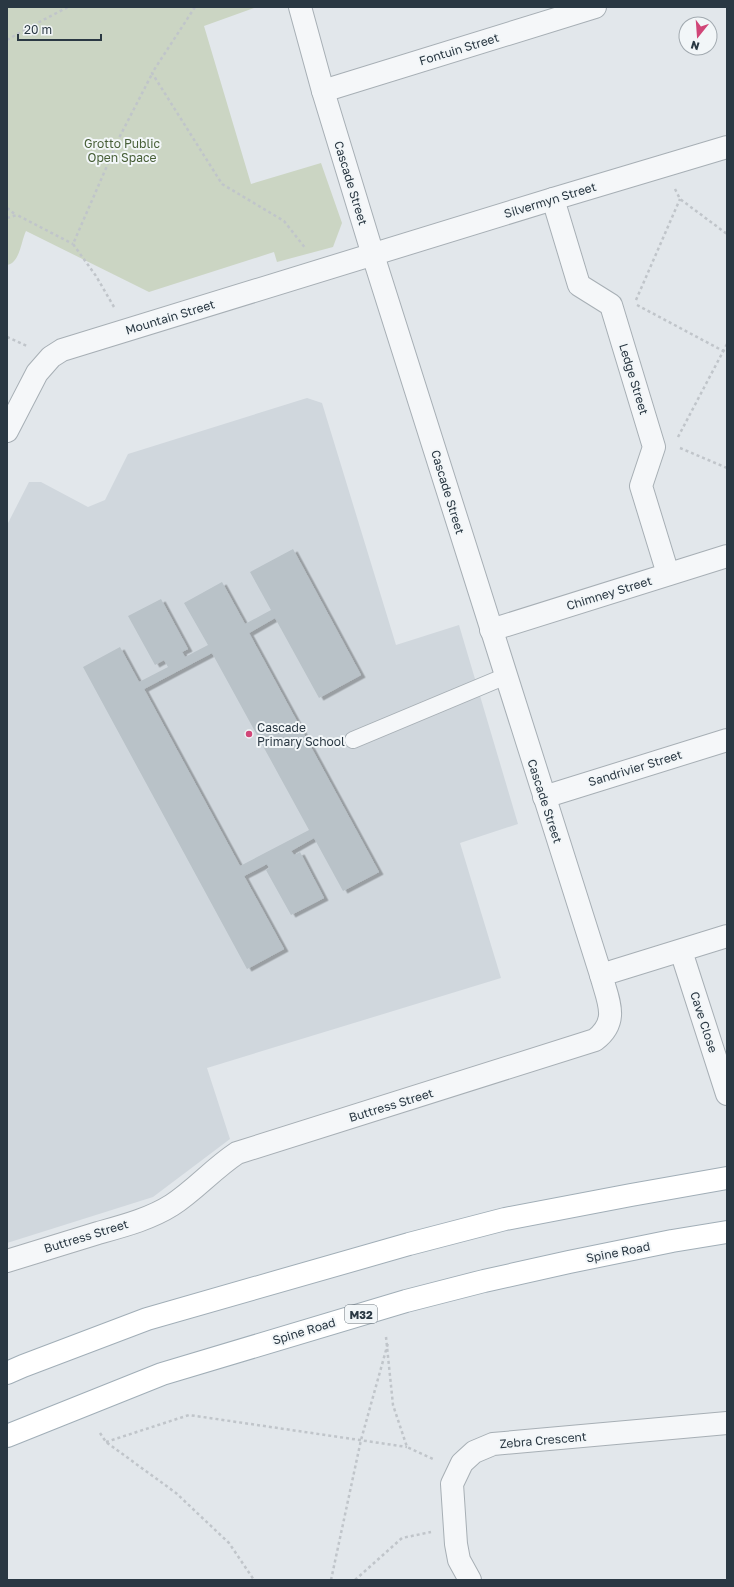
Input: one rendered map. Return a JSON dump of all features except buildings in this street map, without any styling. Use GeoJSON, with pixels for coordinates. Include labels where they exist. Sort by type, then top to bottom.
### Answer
{"type":"FeatureCollection","features":[{"type":"Feature","properties":{"kind":"main road"},"geometry":{"type":"LineString","coordinates":[[7,1373],[147,1319],[408,1244],[505,1219],[727,1178]]}},
{"type":"Feature","properties":{"kind":"main road","name":"Spine Road"},"geometry":{"type":"LineString","coordinates":[[7,1436],[162,1374],[406,1301],[484,1281],[569,1262],[672,1241],[727,1232]]}},
{"type":"Feature","properties":{"kind":"street","name":"Cascade Street"},"geometry":{"type":"LineString","coordinates":[[300,7],[323,91],[373,254],[600,975]]}},
{"type":"Feature","properties":{"kind":"street","name":"Fontuin Street"},"geometry":{"type":"LineString","coordinates":[[323,91],[595,7]]}},
{"type":"Feature","properties":{"kind":"street","name":"Silvermyn Street"},"geometry":{"type":"LineString","coordinates":[[373,254],[727,147]]}},
{"type":"Feature","properties":{"kind":"street","name":"Ledge Street"},"geometry":{"type":"LineString","coordinates":[[553,199],[579,285],[611,305],[654,447],[641,486],[668,574]]}},
{"type":"Feature","properties":{"kind":"street","name":"Mountain Street"},"geometry":{"type":"LineString","coordinates":[[7,431],[37,373],[51,357],[62,350],[373,254]]}},
{"type":"Feature","properties":{"kind":"street","name":"Chimney Street"},"geometry":{"type":"LineString","coordinates":[[491,630],[727,556]]}},
{"type":"Feature","properties":{"kind":"street","name":"Sandrivier Street"},"geometry":{"type":"LineString","coordinates":[[544,797],[727,740]]}},
{"type":"Feature","properties":{"kind":"street"},"geometry":{"type":"LineString","coordinates":[[600,975],[727,936]]}},
{"type":"Feature","properties":{"kind":"street","name":"Cave Close"},"geometry":{"type":"LineString","coordinates":[[681,951],[727,1094]]}},
{"type":"Feature","properties":{"kind":"street","name":"Buttress Street"},"geometry":{"type":"LineString","coordinates":[[7,1261],[126,1225],[157,1212],[171,1205],[186,1194],[223,1162],[237,1153],[595,1040],[603,1034],[611,1017],[611,1009],[600,975]]}},
{"type":"Feature","properties":{"kind":"street","name":"Zebra Crescent"},"geometry":{"type":"LineString","coordinates":[[470,1580],[459,1560],[452,1484],[462,1463],[474,1452],[493,1444],[727,1423]]}},
{"type":"Feature","properties":{"kind":"lane"},"geometry":{"type":"LineString","coordinates":[[353,740],[506,676]]}},
{"type":"Feature","properties":{"kind":"path"},"geometry":{"type":"LineString","coordinates":[[7,40],[26,28],[68,7]]}},
{"type":"Feature","properties":{"kind":"path"},"geometry":{"type":"LineString","coordinates":[[73,244],[120,136],[152,73],[195,7]]}},
{"type":"Feature","properties":{"kind":"path"},"geometry":{"type":"LineString","coordinates":[[152,73],[222,184],[284,221],[322,270]]}},
{"type":"Feature","properties":{"kind":"path"},"geometry":{"type":"LineString","coordinates":[[664,165],[680,200],[727,234]]}},
{"type":"Feature","properties":{"kind":"path"},"geometry":{"type":"LineString","coordinates":[[680,200],[635,304],[727,353]]}},
{"type":"Feature","properties":{"kind":"path"},"geometry":{"type":"LineString","coordinates":[[7,208],[17,215],[73,244],[96,276],[127,330]]}},
{"type":"Feature","properties":{"kind":"path"},"geometry":{"type":"LineString","coordinates":[[7,218],[17,215]]}},
{"type":"Feature","properties":{"kind":"path"},"geometry":{"type":"LineString","coordinates":[[677,439],[727,344]]}},
{"type":"Feature","properties":{"kind":"path"},"geometry":{"type":"LineString","coordinates":[[673,446],[727,468]]}},
{"type":"Feature","properties":{"kind":"path"},"geometry":{"type":"LineString","coordinates":[[386,1337],[388,1343],[393,1405],[407,1447]]}},
{"type":"Feature","properties":{"kind":"path"},"geometry":{"type":"LineString","coordinates":[[331,1580],[361,1440],[388,1343]]}},
{"type":"Feature","properties":{"kind":"path"},"geometry":{"type":"LineString","coordinates":[[106,1442],[189,1415],[407,1447],[458,1470]]}},
{"type":"Feature","properties":{"kind":"path"},"geometry":{"type":"LineString","coordinates":[[100,1434],[106,1442],[176,1493],[229,1544],[254,1580]]}},
{"type":"Feature","properties":{"kind":"path"},"geometry":{"type":"LineString","coordinates":[[355,1580],[402,1538],[455,1527]]}},
{"type":"Feature","properties":{"kind":"shaded area","name":"Cascade Primary School"},"geometry":{"type":"Polygon","coordinates":[[[307,398],[322,403],[396,645],[459,625],[518,824],[460,843],[501,978],[207,1068],[230,1139],[153,1197],[7,1243],[7,525],[29,482],[41,482],[88,507],[105,500],[128,454],[307,398]]]}},
{"type":"Feature","properties":{"kind":"green space","name":"Grotto Public Open Space"},"geometry":{"type":"Polygon","coordinates":[[[7,7],[254,7],[204,26],[251,184],[321,163],[342,223],[333,247],[277,262],[274,252],[149,292],[26,231],[20,251],[15,260],[7,265],[7,7]]]}},
{"type":"Feature","properties":{"kind":"place","name":"Cascade Primary School"},"geometry":{"type":"Point","coordinates":[249,734]}}]}
